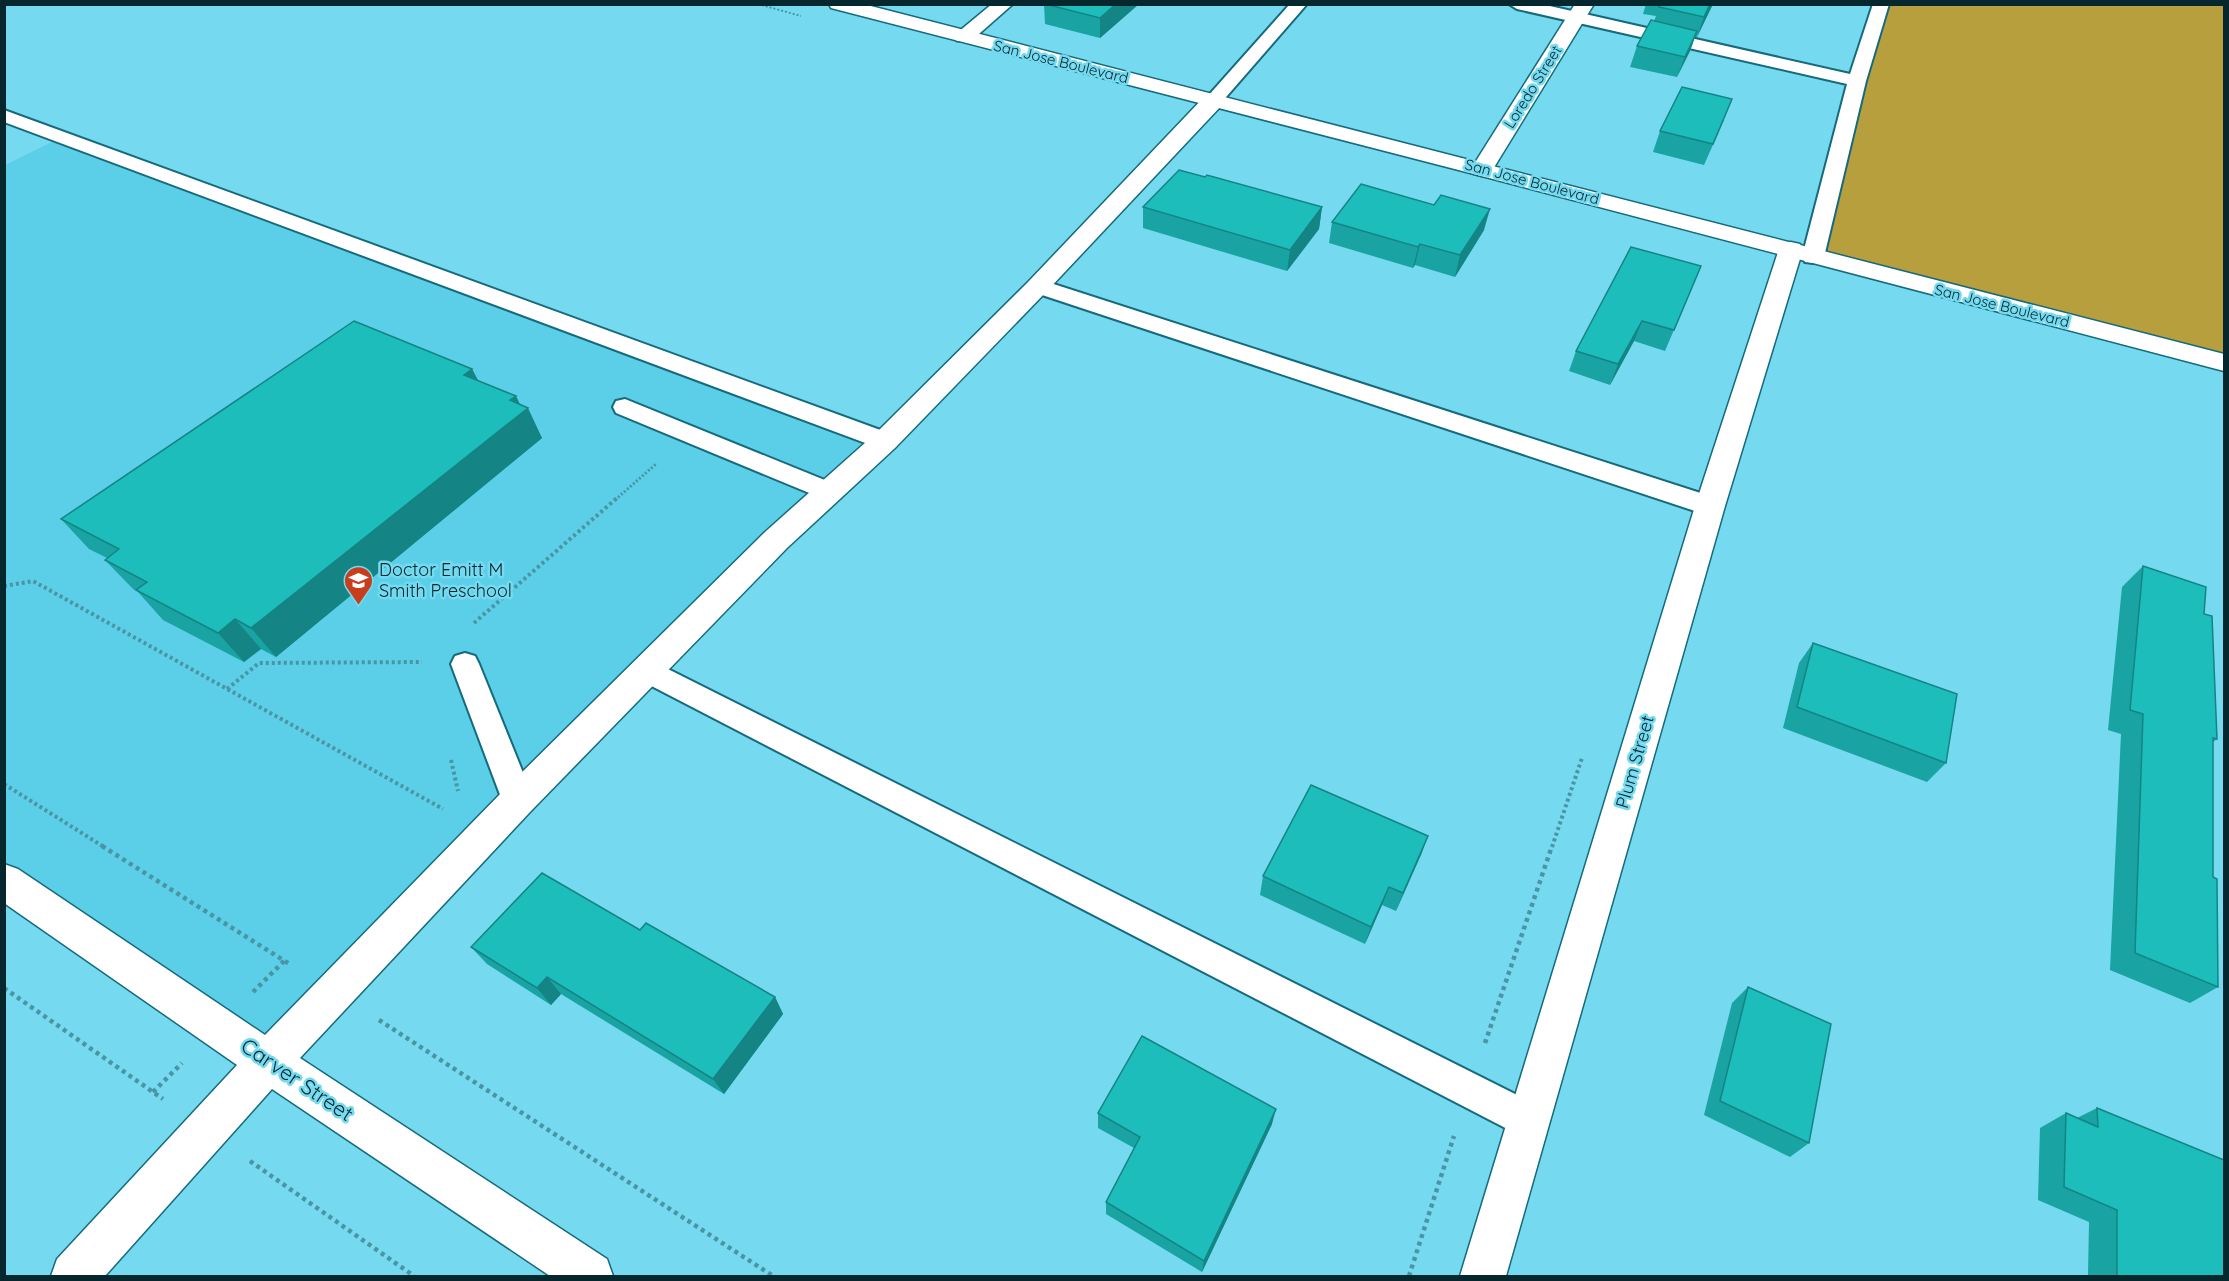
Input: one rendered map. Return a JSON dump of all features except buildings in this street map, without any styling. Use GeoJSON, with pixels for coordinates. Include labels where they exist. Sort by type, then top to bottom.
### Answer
{"type":"FeatureCollection","features":[{"type":"Feature","properties":{"kind":"street","name":"San Jose Boulevard"},"geometry":{"type":"LineString","coordinates":[[838,4],[2224,363]]}},
{"type":"Feature","properties":{"kind":"street"},"geometry":{"type":"LineString","coordinates":[[964,37],[1004,4]]}},
{"type":"Feature","properties":{"kind":"street","name":"Loredo Street"},"geometry":{"type":"LineString","coordinates":[[1482,169],[1581,11]]}},
{"type":"Feature","properties":{"kind":"street"},"geometry":{"type":"LineString","coordinates":[[74,1276],[268,1062],[518,800],[776,540],[885,441],[1038,286],[1214,100]]}},
{"type":"Feature","properties":{"kind":"street","name":"Plum Street"},"geometry":{"type":"LineString","coordinates":[[1483,1276],[1710,506],[1802,253]]}},
{"type":"Feature","properties":{"kind":"street","name":"Carver Street"},"geometry":{"type":"LineString","coordinates":[[4,881],[268,1062],[590,1276]]}},
{"type":"Feature","properties":{"kind":"lane"},"geometry":{"type":"LineString","coordinates":[[1214,100],[1299,4]]}},
{"type":"Feature","properties":{"kind":"lane"},"geometry":{"type":"LineString","coordinates":[[1517,4],[1581,11],[1857,81]]}},
{"type":"Feature","properties":{"kind":"lane"},"geometry":{"type":"LineString","coordinates":[[1802,253],[1881,4]]}},
{"type":"Feature","properties":{"kind":"lane"},"geometry":{"type":"LineString","coordinates":[[4,115],[885,441]]}},
{"type":"Feature","properties":{"kind":"lane"},"geometry":{"type":"LineString","coordinates":[[1038,286],[1710,506]]}},
{"type":"Feature","properties":{"kind":"lane"},"geometry":{"type":"LineString","coordinates":[[625,407],[828,491]]}},
{"type":"Feature","properties":{"kind":"lane"},"geometry":{"type":"LineString","coordinates":[[465,664],[518,800]]}},
{"type":"Feature","properties":{"kind":"lane"},"geometry":{"type":"LineString","coordinates":[[648,671],[1530,1121]]}},
{"type":"Feature","properties":{"kind":"path"},"geometry":{"type":"LineString","coordinates":[[758,4],[804,17]]}},
{"type":"Feature","properties":{"kind":"path"},"geometry":{"type":"LineString","coordinates":[[465,630],[663,457]]}},
{"type":"Feature","properties":{"kind":"path"},"geometry":{"type":"LineString","coordinates":[[4,586],[33,581],[447,811]]}},
{"type":"Feature","properties":{"kind":"path"},"geometry":{"type":"LineString","coordinates":[[227,689],[259,663],[429,662]]}},
{"type":"Feature","properties":{"kind":"path"},"geometry":{"type":"LineString","coordinates":[[449,750],[459,794]]}},
{"type":"Feature","properties":{"kind":"path"},"geometry":{"type":"LineString","coordinates":[[1409,1276],[1469,1090],[1584,753]]}},
{"type":"Feature","properties":{"kind":"path"},"geometry":{"type":"LineString","coordinates":[[4,784],[336,992],[773,1276]]}},
{"type":"Feature","properties":{"kind":"shaded area"},"geometry":{"type":"Polygon","coordinates":[[[1881,5],[2224,5],[2224,363],[1813,257],[1881,5]]]}},
{"type":"Feature","properties":{"kind":"shaded area","name":"Doctor Emitt M Smith Preschool"},"geometry":{"type":"Polygon","coordinates":[[[62,137],[885,441],[268,1062],[5,881],[5,165],[62,137]]]}},
{"type":"Feature","properties":{"kind":"place","name":"Doctor Emitt M Smith Preschool"},"geometry":{"type":"Point","coordinates":[358,606]}}]}
